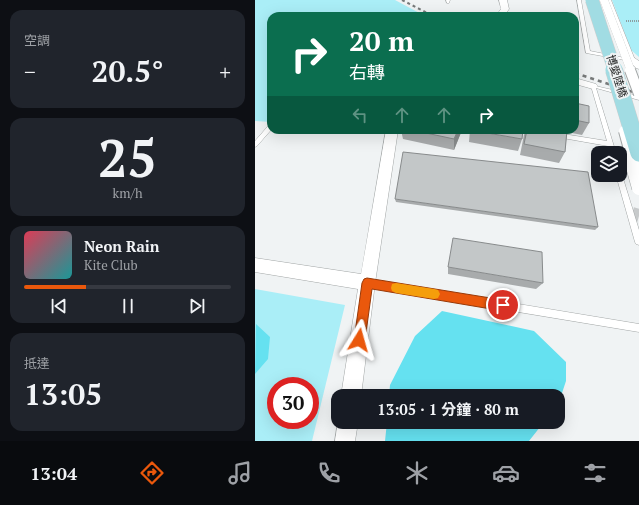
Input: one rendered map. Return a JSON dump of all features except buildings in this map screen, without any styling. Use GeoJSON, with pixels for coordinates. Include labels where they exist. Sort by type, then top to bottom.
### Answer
{"type":"FeatureCollection","features":[{"type":"Feature","properties":{"kind":"main road","name":"博愛陸橋"},"geometry":{"type":"LineString","coordinates":[[592,0],[624,100],[639,153]]}},
{"type":"Feature","properties":{"kind":"main road","name":"博愛陸橋"},"geometry":{"type":"LineString","coordinates":[[599,0],[639,116]]}},
{"type":"Feature","properties":{"kind":"street"},"geometry":{"type":"LineString","coordinates":[[503,0],[505,9],[503,12]]}},
{"type":"Feature","properties":{"kind":"street"},"geometry":{"type":"LineString","coordinates":[[586,0],[609,71],[639,188]]}},
{"type":"Feature","properties":{"kind":"street"},"geometry":{"type":"LineString","coordinates":[[604,0],[639,94]]}},
{"type":"Feature","properties":{"kind":"street"},"geometry":{"type":"LineString","coordinates":[[579,82],[593,86]]}},
{"type":"Feature","properties":{"kind":"street"},"geometry":{"type":"LineString","coordinates":[[352,389],[367,283],[391,134]]}},
{"type":"Feature","properties":{"kind":"street"},"geometry":{"type":"LineString","coordinates":[[255,265],[367,283]]}},
{"type":"Feature","properties":{"kind":"street"},"geometry":{"type":"LineString","coordinates":[[345,441],[347,429]]}},
{"type":"Feature","properties":{"kind":"lane"},"geometry":{"type":"LineString","coordinates":[[579,0],[588,52],[636,63]]}},
{"type":"Feature","properties":{"kind":"lane"},"geometry":{"type":"LineString","coordinates":[[609,0],[636,63]]}},
{"type":"Feature","properties":{"kind":"lane"},"geometry":{"type":"LineString","coordinates":[[593,86],[639,98]]}},
{"type":"Feature","properties":{"kind":"lane"},"geometry":{"type":"LineString","coordinates":[[554,134],[610,144],[593,86]]}},
{"type":"Feature","properties":{"kind":"lane"},"geometry":{"type":"LineString","coordinates":[[255,145],[267,131]]}},
{"type":"Feature","properties":{"kind":"lane"},"geometry":{"type":"LineString","coordinates":[[621,182],[639,242]]}},
{"type":"Feature","properties":{"kind":"lane"},"geometry":{"type":"LineString","coordinates":[[367,283],[639,328]]}},
{"type":"Feature","properties":{"kind":"shaded area"},"geometry":{"type":"Polygon","coordinates":[[[255,0],[395,0],[418,12],[267,12],[267,122],[255,121],[255,0]]]}},
{"type":"Feature","properties":{"kind":"shaded area"},"geometry":{"type":"Polygon","coordinates":[[[612,0],[639,0],[639,57],[631,50],[612,0]]]}},
{"type":"Feature","properties":{"kind":"shaded area"},"geometry":{"type":"Polygon","coordinates":[[[255,289],[345,305],[319,412],[319,377],[267,377],[267,429],[315,429],[312,441],[255,441],[255,289]]]}},
{"type":"Feature","properties":{"kind":"shaded area"},"geometry":{"type":"Polygon","coordinates":[[[442,311],[534,331],[566,362],[566,381],[563,389],[390,389],[390,385],[415,336],[442,311]]]}},
{"type":"Feature","properties":{"kind":"shaded area"},"geometry":{"type":"Polygon","coordinates":[[[256,324],[270,337],[268,359],[255,374],[256,324]]]}},
{"type":"Feature","properties":{"kind":"shaded area"},"geometry":{"type":"Polygon","coordinates":[[[386,429],[538,429],[529,441],[385,441],[386,429]]]}},
{"type":"Feature","properties":{"kind":"tunnel"},"geometry":{"type":"LineString","coordinates":[[632,214],[639,216]]}},
{"type":"Feature","properties":{"kind":"railway"},"geometry":{"type":"LineString","coordinates":[[402,0],[425,12]]}},
{"type":"Feature","properties":{"kind":"railway"},"geometry":{"type":"LineString","coordinates":[[579,74],[639,94]]}},
{"type":"Feature","properties":{"kind":"slow traffic"},"geometry":{"type":"LineString","coordinates":[[396,288],[434,294]]}},
{"type":"Feature","properties":{"kind":"route"},"geometry":{"type":"LineString","coordinates":[[359,340],[367,283],[503,305]]}}]}
